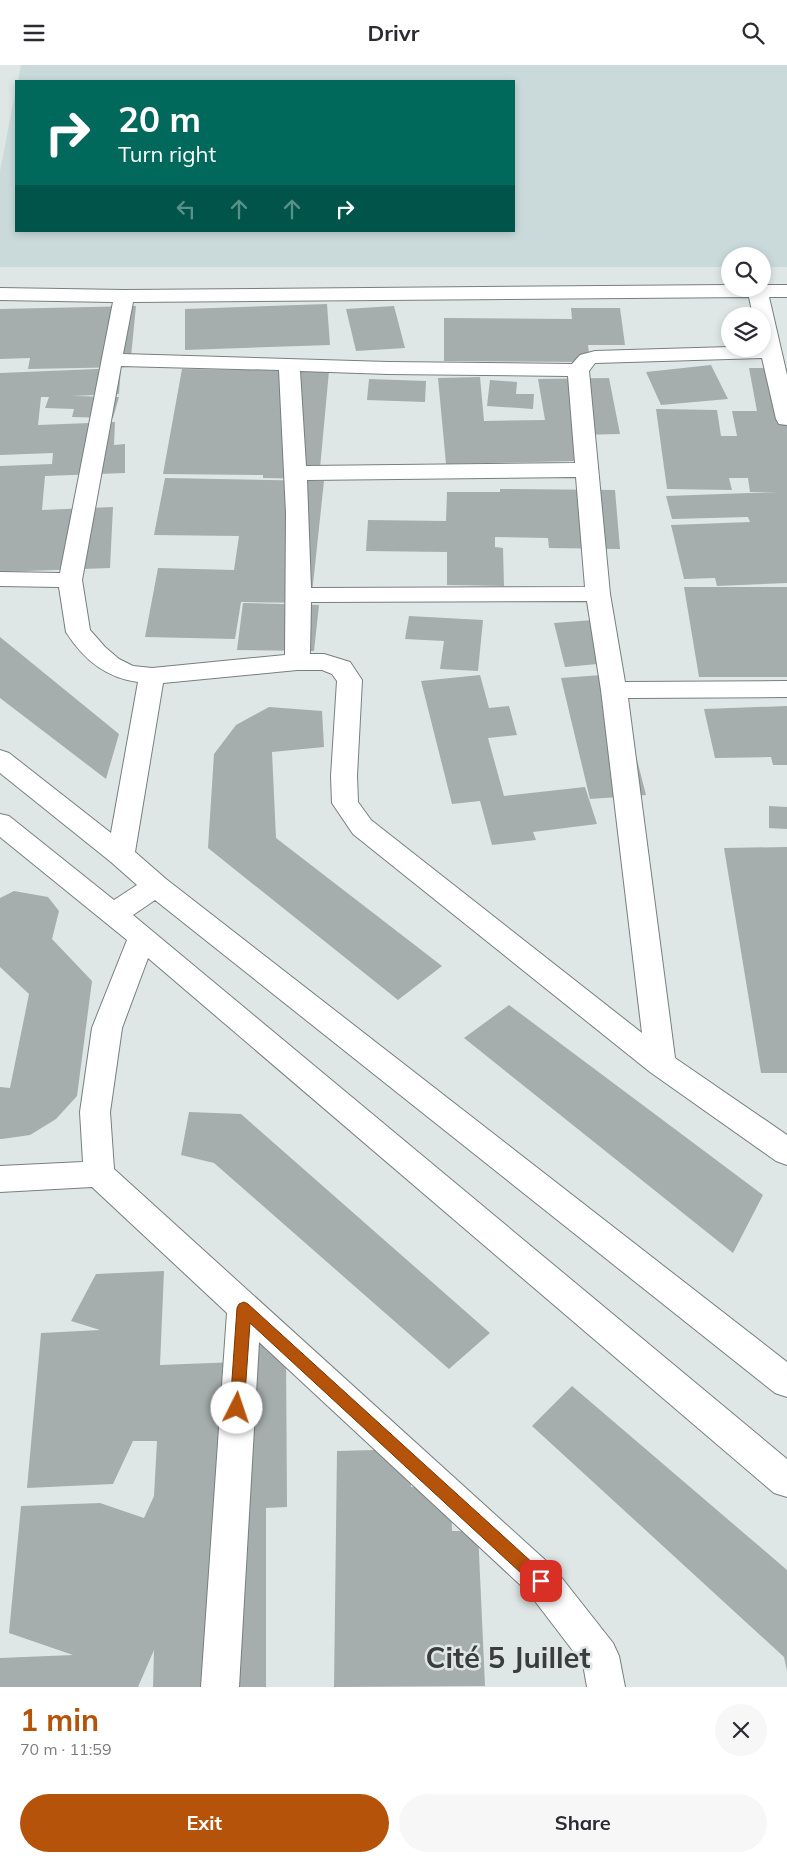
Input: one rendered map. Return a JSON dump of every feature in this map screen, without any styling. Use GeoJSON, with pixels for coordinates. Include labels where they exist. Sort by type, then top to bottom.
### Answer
{"type":"FeatureCollection","features":[{"type":"Feature","properties":{"kind":"street"},"geometry":{"type":"LineString","coordinates":[[771,292],[787,291]]}},
{"type":"Feature","properties":{"kind":"street"},"geometry":{"type":"LineString","coordinates":[[0,293],[124,295],[721,292]]}},
{"type":"Feature","properties":{"kind":"street"},"geometry":{"type":"LineString","coordinates":[[124,295],[70,580],[78,632],[96,653],[110,665],[128,673],[152,676],[296,662],[324,662],[341,668],[350,680],[344,776],[345,803],[362,827],[661,1064],[787,1152]]}},
{"type":"Feature","properties":{"kind":"street"},"geometry":{"type":"LineString","coordinates":[[771,352],[787,419]]}},
{"type":"Feature","properties":{"kind":"street"},"geometry":{"type":"LineString","coordinates":[[661,1064],[614,690],[598,594],[578,370],[587,359],[595,357],[721,353]]}},
{"type":"Feature","properties":{"kind":"street"},"geometry":{"type":"LineString","coordinates":[[112,360],[398,368],[578,370]]}},
{"type":"Feature","properties":{"kind":"street"},"geometry":{"type":"LineString","coordinates":[[289,364],[297,473],[300,595],[296,662]]}},
{"type":"Feature","properties":{"kind":"street"},"geometry":{"type":"LineString","coordinates":[[297,473],[586,470]]}},
{"type":"Feature","properties":{"kind":"street"},"geometry":{"type":"LineString","coordinates":[[0,579],[70,580]]}},
{"type":"Feature","properties":{"kind":"street"},"geometry":{"type":"LineString","coordinates":[[300,595],[598,594]]}},
{"type":"Feature","properties":{"kind":"street"},"geometry":{"type":"LineString","coordinates":[[121,855],[152,676]]}},
{"type":"Feature","properties":{"kind":"street"},"geometry":{"type":"LineString","coordinates":[[614,690],[787,689]]}},
{"type":"Feature","properties":{"kind":"street"},"geometry":{"type":"LineString","coordinates":[[0,759],[121,855],[156,887],[787,1382]]}},
{"type":"Feature","properties":{"kind":"street"},"geometry":{"type":"LineString","coordinates":[[0,823],[142,937],[787,1481]]}},
{"type":"Feature","properties":{"kind":"street"},"geometry":{"type":"LineString","coordinates":[[113,914],[156,887]]}},
{"type":"Feature","properties":{"kind":"street"},"geometry":{"type":"LineString","coordinates":[[142,937],[107,1029],[96,1112],[99,1175],[541,1581],[600,1656],[606,1687]]}},
{"type":"Feature","properties":{"kind":"street"},"geometry":{"type":"LineString","coordinates":[[0,1179],[99,1175]]}},
{"type":"Feature","properties":{"kind":"street"},"geometry":{"type":"LineString","coordinates":[[220,1687],[244,1308]]}},
{"type":"Feature","properties":{"kind":"shaded area"},"geometry":{"type":"Polygon","coordinates":[[[21,65],[787,65],[787,267],[771,267],[771,247],[721,247],[721,267],[0,267],[0,171],[15,94],[15,232],[515,232],[515,80],[18,80],[21,65]]]}},
{"type":"Feature","properties":{"kind":"building"},"geometry":{"type":"Polygon","coordinates":[[[327,304],[330,345],[185,350],[185,309],[327,304]]]}},
{"type":"Feature","properties":{"kind":"building"},"geometry":{"type":"Polygon","coordinates":[[[136,306],[130,367],[28,369],[30,358],[0,359],[0,309],[136,306]]]}},
{"type":"Feature","properties":{"kind":"building"},"geometry":{"type":"Polygon","coordinates":[[[394,306],[405,348],[356,351],[346,309],[394,306]]]}},
{"type":"Feature","properties":{"kind":"building"},"geometry":{"type":"Polygon","coordinates":[[[571,308],[620,308],[625,345],[588,345],[590,362],[444,361],[444,318],[572,319],[571,308]]]}},
{"type":"Feature","properties":{"kind":"building"},"geometry":{"type":"Polygon","coordinates":[[[711,365],[728,399],[661,405],[646,372],[711,365]]]}},
{"type":"Feature","properties":{"kind":"building"},"geometry":{"type":"Polygon","coordinates":[[[121,368],[119,394],[72,396],[119,397],[113,418],[72,417],[74,409],[45,408],[49,397],[41,397],[38,425],[115,422],[114,445],[125,444],[125,473],[45,476],[42,510],[113,507],[110,568],[0,572],[0,466],[52,464],[53,453],[0,455],[0,373],[121,368]]]}},
{"type":"Feature","properties":{"kind":"building"},"geometry":{"type":"Polygon","coordinates":[[[749,368],[787,368],[787,583],[717,586],[715,578],[684,579],[671,525],[750,522],[748,517],[672,519],[666,496],[778,492],[750,492],[748,478],[729,478],[732,490],[667,489],[656,409],[717,410],[721,436],[737,436],[732,411],[757,411],[749,368]]]}},
{"type":"Feature","properties":{"kind":"building"},"geometry":{"type":"Polygon","coordinates":[[[182,369],[329,371],[319,479],[263,478],[263,475],[163,474],[182,369]]]}},
{"type":"Feature","properties":{"kind":"building"},"geometry":{"type":"Polygon","coordinates":[[[480,377],[484,421],[545,420],[538,379],[609,378],[620,434],[576,435],[580,461],[446,464],[438,378],[480,377]]]}},
{"type":"Feature","properties":{"kind":"building"},"geometry":{"type":"Polygon","coordinates":[[[369,379],[426,381],[425,402],[367,400],[369,379]]]}},
{"type":"Feature","properties":{"kind":"building"},"geometry":{"type":"Polygon","coordinates":[[[490,380],[517,382],[516,394],[534,394],[533,409],[487,406],[490,380]]]}},
{"type":"Feature","properties":{"kind":"building"},"geometry":{"type":"Polygon","coordinates":[[[165,478],[324,481],[311,603],[241,602],[235,639],[145,637],[158,568],[234,570],[239,536],[154,535],[165,478]]]}},
{"type":"Feature","properties":{"kind":"building"},"geometry":{"type":"Polygon","coordinates":[[[500,489],[615,490],[620,549],[549,548],[548,538],[495,537],[495,547],[503,548],[504,586],[447,585],[447,552],[366,551],[368,520],[446,521],[447,492],[500,492],[500,489]]]}},
{"type":"Feature","properties":{"kind":"building"},"geometry":{"type":"Polygon","coordinates":[[[684,587],[787,587],[787,677],[699,677],[684,587]]]}},
{"type":"Feature","properties":{"kind":"building"},"geometry":{"type":"Polygon","coordinates":[[[243,603],[319,605],[314,651],[237,650],[243,603]]]}},
{"type":"Feature","properties":{"kind":"building"},"geometry":{"type":"Polygon","coordinates":[[[409,616],[483,620],[478,671],[440,669],[444,641],[405,639],[409,616]]]}},
{"type":"Feature","properties":{"kind":"building"},"geometry":{"type":"Polygon","coordinates":[[[606,619],[619,662],[565,667],[554,623],[606,619]]]}},
{"type":"Feature","properties":{"kind":"building"},"geometry":{"type":"Polygon","coordinates":[[[0,637],[119,734],[106,779],[0,698],[0,637]]]}},
{"type":"Feature","properties":{"kind":"building"},"geometry":{"type":"Polygon","coordinates":[[[615,674],[646,795],[590,799],[561,678],[615,674]]]}},
{"type":"Feature","properties":{"kind":"building"},"geometry":{"type":"Polygon","coordinates":[[[480,675],[489,708],[509,706],[517,735],[488,738],[504,796],[585,787],[597,824],[533,832],[536,840],[492,845],[480,801],[452,804],[421,681],[480,675]]]}},
{"type":"Feature","properties":{"kind":"building"},"geometry":{"type":"Polygon","coordinates":[[[787,706],[787,765],[773,765],[771,757],[715,758],[704,709],[787,706]]]}},
{"type":"Feature","properties":{"kind":"building"},"geometry":{"type":"Polygon","coordinates":[[[269,707],[322,711],[324,747],[272,752],[276,838],[442,966],[398,1000],[208,848],[214,754],[236,725],[269,707]]]}},
{"type":"Feature","properties":{"kind":"building"},"geometry":{"type":"Polygon","coordinates":[[[769,806],[787,807],[787,829],[769,828],[769,806]]]}},
{"type":"Feature","properties":{"kind":"building"},"geometry":{"type":"Polygon","coordinates":[[[787,847],[787,1073],[761,1073],[724,848],[787,847]]]}},
{"type":"Feature","properties":{"kind":"building"},"geometry":{"type":"Polygon","coordinates":[[[14,891],[48,897],[59,911],[52,939],[92,981],[77,1096],[56,1119],[30,1135],[0,1139],[0,1087],[10,1088],[29,994],[0,967],[0,898],[14,891]]]}},
{"type":"Feature","properties":{"kind":"building"},"geometry":{"type":"Polygon","coordinates":[[[509,1005],[763,1195],[733,1253],[464,1038],[509,1005]]]}},
{"type":"Feature","properties":{"kind":"building"},"geometry":{"type":"Polygon","coordinates":[[[189,1112],[241,1114],[490,1333],[449,1369],[214,1163],[181,1155],[189,1112]]]}},
{"type":"Feature","properties":{"kind":"building"},"geometry":{"type":"Polygon","coordinates":[[[164,1271],[160,1365],[237,1362],[247,1340],[286,1352],[287,1507],[266,1508],[266,1687],[153,1687],[154,1650],[138,1687],[0,1687],[0,1658],[73,1655],[9,1633],[21,1506],[100,1503],[144,1518],[154,1496],[157,1441],[133,1441],[113,1484],[27,1488],[41,1333],[100,1330],[71,1321],[96,1274],[164,1271]]]}},
{"type":"Feature","properties":{"kind":"building"},"geometry":{"type":"Polygon","coordinates":[[[572,1386],[787,1570],[787,1671],[784,1657],[532,1426],[572,1386]]]}},
{"type":"Feature","properties":{"kind":"building"},"geometry":{"type":"Polygon","coordinates":[[[411,1449],[411,1487],[451,1487],[452,1531],[478,1531],[485,1686],[334,1687],[337,1451],[411,1449]]]}},
{"type":"Feature","properties":{"kind":"district","name":"Cité 5 Juillet"},"geometry":{"type":"Point","coordinates":[508,1657]}},
{"type":"Feature","properties":{"kind":"route"},"geometry":{"type":"LineString","coordinates":[[237,1408],[244,1308],[541,1581]]}}]}
